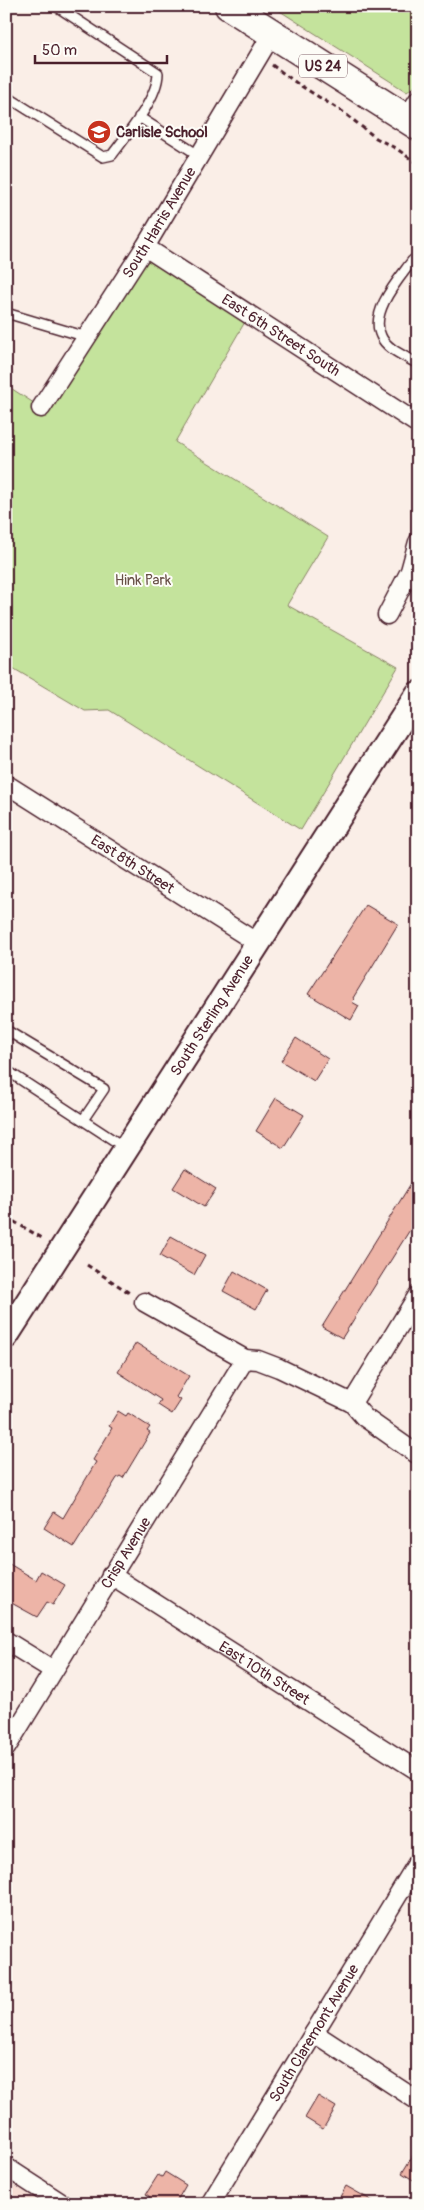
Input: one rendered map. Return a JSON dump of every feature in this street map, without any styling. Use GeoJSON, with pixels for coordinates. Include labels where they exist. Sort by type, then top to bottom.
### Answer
{"type":"FeatureCollection","features":[{"type":"Feature","properties":{"kind":"main road","name":"US 24"},"geometry":{"type":"LineString","coordinates":[[229,6],[272,34],[414,115]]}},
{"type":"Feature","properties":{"kind":"main road","name":"South Sterling Avenue"},"geometry":{"type":"LineString","coordinates":[[6,1336],[418,694]]}},
{"type":"Feature","properties":{"kind":"street","name":"South Harris Avenue"},"geometry":{"type":"LineString","coordinates":[[41,408],[145,247],[272,34]]}},
{"type":"Feature","properties":{"kind":"street","name":"East 6th Street South"},"geometry":{"type":"LineString","coordinates":[[145,247],[418,424]]}},
{"type":"Feature","properties":{"kind":"street"},"geometry":{"type":"LineString","coordinates":[[387,615],[410,571],[418,542]]}},
{"type":"Feature","properties":{"kind":"street","name":"East 8th Street"},"geometry":{"type":"LineString","coordinates":[[6,784],[259,944]]}},
{"type":"Feature","properties":{"kind":"street"},"geometry":{"type":"LineString","coordinates":[[352,1402],[418,1295]]}},
{"type":"Feature","properties":{"kind":"street"},"geometry":{"type":"LineString","coordinates":[[144,1302],[245,1359],[258,1360],[279,1368],[352,1402],[364,1417],[418,1455]]}},
{"type":"Feature","properties":{"kind":"street","name":"Crisp Avenue"},"geometry":{"type":"LineString","coordinates":[[6,1748],[245,1359]]}},
{"type":"Feature","properties":{"kind":"street","name":"East 10th Street"},"geometry":{"type":"LineString","coordinates":[[111,1575],[418,1772]]}},
{"type":"Feature","properties":{"kind":"street"},"geometry":{"type":"LineString","coordinates":[[6,1641],[53,1670]]}},
{"type":"Feature","properties":{"kind":"street","name":"South Claremont Avenue"},"geometry":{"type":"LineString","coordinates":[[210,2204],[418,1862]]}},
{"type":"Feature","properties":{"kind":"street"},"geometry":{"type":"LineString","coordinates":[[314,2033],[418,2100]]}},
{"type":"Feature","properties":{"kind":"street"},"geometry":{"type":"LineString","coordinates":[[6,2167],[63,2204]]}},
{"type":"Feature","properties":{"kind":"lane"},"geometry":{"type":"LineString","coordinates":[[6,96],[103,157],[112,155],[139,116],[158,83],[158,73],[56,6]]}},
{"type":"Feature","properties":{"kind":"lane"},"geometry":{"type":"LineString","coordinates":[[139,116],[200,156]]}},
{"type":"Feature","properties":{"kind":"lane"},"geometry":{"type":"LineString","coordinates":[[418,256],[412,261],[383,303],[378,322],[381,337],[393,349],[418,364]]}},
{"type":"Feature","properties":{"kind":"lane"},"geometry":{"type":"LineString","coordinates":[[6,313],[86,337]]}},
{"type":"Feature","properties":{"kind":"lane"},"geometry":{"type":"LineString","coordinates":[[6,1030],[104,1089],[83,1120]]}},
{"type":"Feature","properties":{"kind":"lane"},"geometry":{"type":"LineString","coordinates":[[6,1070],[127,1149]]}},
{"type":"Feature","properties":{"kind":"path"},"geometry":{"type":"LineString","coordinates":[[272,65],[343,112],[376,138],[398,149],[418,164]]}},
{"type":"Feature","properties":{"kind":"path"},"geometry":{"type":"LineString","coordinates":[[6,1217],[42,1238]]}},
{"type":"Feature","properties":{"kind":"path"},"geometry":{"type":"LineString","coordinates":[[86,1265],[144,1302]]}},
{"type":"Feature","properties":{"kind":"shaded area"},"geometry":{"type":"Polygon","coordinates":[[[6,2180],[43,2204],[6,2204],[6,2180]]]}},
{"type":"Feature","properties":{"kind":"green space"},"geometry":{"type":"Polygon","coordinates":[[[272,6],[418,6],[418,84],[407,92],[272,6]]]}},
{"type":"Feature","properties":{"kind":"green space","name":"Hink Park"},"geometry":{"type":"Polygon","coordinates":[[[145,247],[249,315],[175,442],[328,537],[287,605],[398,667],[301,830],[109,710],[85,711],[6,664],[6,385],[40,407],[145,247]]]}},
{"type":"Feature","properties":{"kind":"building"},"geometry":{"type":"Polygon","coordinates":[[[366,905],[398,924],[353,998],[355,999],[352,1002],[359,1006],[351,1020],[308,994],[366,905]]]}},
{"type":"Feature","properties":{"kind":"building"},"geometry":{"type":"Polygon","coordinates":[[[296,1038],[328,1059],[314,1081],[281,1061],[296,1038]]]}},
{"type":"Feature","properties":{"kind":"building"},"geometry":{"type":"Polygon","coordinates":[[[276,1098],[304,1115],[283,1148],[256,1131],[276,1098]]]}},
{"type":"Feature","properties":{"kind":"building"},"geometry":{"type":"Polygon","coordinates":[[[185,1169],[216,1189],[204,1207],[173,1188],[185,1169]]]}},
{"type":"Feature","properties":{"kind":"building"},"geometry":{"type":"Polygon","coordinates":[[[418,1172],[418,1217],[342,1338],[322,1327],[418,1172]]]}},
{"type":"Feature","properties":{"kind":"building"},"geometry":{"type":"Polygon","coordinates":[[[171,1236],[205,1255],[194,1275],[160,1256],[171,1236]]]}},
{"type":"Feature","properties":{"kind":"building"},"geometry":{"type":"Polygon","coordinates":[[[234,1271],[267,1290],[256,1309],[223,1291],[234,1271]]]}},
{"type":"Feature","properties":{"kind":"building"},"geometry":{"type":"Polygon","coordinates":[[[136,1343],[189,1376],[176,1397],[181,1400],[172,1414],[158,1405],[161,1400],[118,1372],[136,1343]]]}},
{"type":"Feature","properties":{"kind":"building"},"geometry":{"type":"Polygon","coordinates":[[[118,1411],[126,1416],[128,1413],[150,1427],[147,1431],[150,1433],[123,1478],[120,1476],[117,1478],[74,1547],[44,1528],[54,1512],[63,1518],[96,1462],[93,1460],[112,1428],[109,1426],[118,1411]]]}},
{"type":"Feature","properties":{"kind":"building"},"geometry":{"type":"Polygon","coordinates":[[[6,1562],[36,1580],[41,1571],[65,1585],[53,1605],[47,1602],[37,1617],[6,1600],[6,1562]]]}},
{"type":"Feature","properties":{"kind":"building"},"geometry":{"type":"Polygon","coordinates":[[[318,2096],[336,2107],[323,2129],[305,2118],[318,2096]]]}},
{"type":"Feature","properties":{"kind":"building"},"geometry":{"type":"Polygon","coordinates":[[[418,2147],[418,2183],[402,2173],[418,2147]]]}},
{"type":"Feature","properties":{"kind":"building"},"geometry":{"type":"Polygon","coordinates":[[[165,2172],[186,2185],[175,2204],[146,2204],[150,2197],[146,2194],[158,2175],[162,2177],[165,2172]]]}},
{"type":"Feature","properties":{"kind":"building"},"geometry":{"type":"Polygon","coordinates":[[[346,2186],[378,2204],[336,2204],[346,2186]]]}},
{"type":"Feature","properties":{"kind":"place","name":"Carlisle School"},"geometry":{"type":"Point","coordinates":[99,132]}}]}
